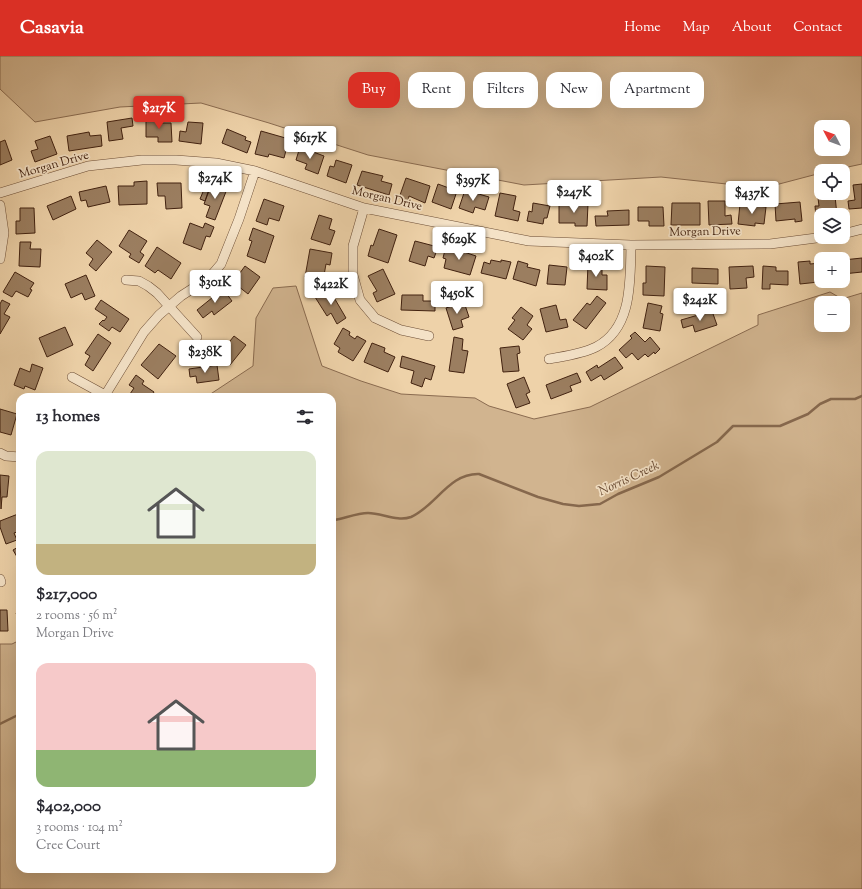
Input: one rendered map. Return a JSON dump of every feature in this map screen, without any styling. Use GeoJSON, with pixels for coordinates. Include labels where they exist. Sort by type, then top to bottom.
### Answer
{"type":"FeatureCollection","features":[{"type":"Feature","properties":{"kind":"street","name":"Morgan Drive"},"geometry":{"type":"LineString","coordinates":[[0,193],[88,166],[142,160],[176,160],[216,163],[255,171],[364,208],[529,241],[630,245],[770,244],[814,238]]}},
{"type":"Feature","properties":{"kind":"street"},"geometry":{"type":"LineString","coordinates":[[106,393],[144,332],[168,307],[181,296],[209,278],[221,264],[239,219],[255,171]]}},
{"type":"Feature","properties":{"kind":"street"},"geometry":{"type":"LineString","coordinates":[[0,205],[4,233],[0,259]]}},
{"type":"Feature","properties":{"kind":"street"},"geometry":{"type":"LineString","coordinates":[[364,208],[353,246],[353,275],[360,300],[375,318],[401,330],[429,336]]}},
{"type":"Feature","properties":{"kind":"street"},"geometry":{"type":"LineString","coordinates":[[850,232],[862,229]]}},
{"type":"Feature","properties":{"kind":"street"},"geometry":{"type":"LineString","coordinates":[[549,359],[574,355],[597,346],[614,333],[626,308],[630,284],[630,245]]}},
{"type":"Feature","properties":{"kind":"street"},"geometry":{"type":"LineString","coordinates":[[126,280],[139,281],[158,293],[168,307],[196,337]]}},
{"type":"Feature","properties":{"kind":"street"},"geometry":{"type":"LineString","coordinates":[[72,376],[99,393]]}},
{"type":"Feature","properties":{"kind":"street"},"geometry":{"type":"LineString","coordinates":[[0,454],[16,457]]}},
{"type":"Feature","properties":{"kind":"shaded area"},"geometry":{"type":"Polygon","coordinates":[[[0,56],[862,56],[862,164],[850,167],[850,164],[814,164],[814,175],[764,188],[661,177],[524,185],[368,155],[201,103],[120,107],[35,122],[0,89],[0,56]]]}},
{"type":"Feature","properties":{"kind":"shaded area"},"geometry":{"type":"Polygon","coordinates":[[[296,286],[322,366],[401,394],[475,398],[489,406],[534,419],[590,407],[758,325],[758,315],[814,297],[814,332],[850,332],[850,297],[862,293],[862,889],[0,889],[0,644],[12,644],[16,642],[16,873],[336,873],[336,393],[212,393],[253,366],[256,318],[273,288],[296,286]]]}},
{"type":"Feature","properties":{"kind":"shaded area"},"geometry":{"type":"Polygon","coordinates":[[[830,292],[837,296],[817,296],[830,292]]]}},
{"type":"Feature","properties":{"kind":"building"},"geometry":{"type":"Polygon","coordinates":[[[146,117],[157,117],[158,123],[171,123],[172,142],[158,142],[158,137],[146,137],[146,117]]]}},
{"type":"Feature","properties":{"kind":"building"},"geometry":{"type":"Polygon","coordinates":[[[132,118],[133,126],[121,128],[123,139],[109,141],[107,122],[132,118]]]}},
{"type":"Feature","properties":{"kind":"building"},"geometry":{"type":"Polygon","coordinates":[[[188,122],[203,123],[201,144],[179,141],[180,131],[186,132],[188,122]]]}},
{"type":"Feature","properties":{"kind":"building"},"geometry":{"type":"Polygon","coordinates":[[[227,129],[246,137],[245,140],[251,142],[247,153],[222,143],[227,129]]]}},
{"type":"Feature","properties":{"kind":"building"},"geometry":{"type":"Polygon","coordinates":[[[261,131],[289,139],[284,158],[269,154],[268,157],[255,154],[261,131]]]}},
{"type":"Feature","properties":{"kind":"building"},"geometry":{"type":"Polygon","coordinates":[[[89,132],[90,136],[101,135],[102,146],[69,151],[67,136],[89,132]]]}},
{"type":"Feature","properties":{"kind":"building"},"geometry":{"type":"Polygon","coordinates":[[[50,136],[57,154],[35,162],[31,151],[38,149],[35,141],[50,136]]]}},
{"type":"Feature","properties":{"kind":"building"},"geometry":{"type":"Polygon","coordinates":[[[5,140],[12,160],[0,165],[0,142],[5,140]]]}},
{"type":"Feature","properties":{"kind":"building"},"geometry":{"type":"Polygon","coordinates":[[[300,147],[324,156],[318,174],[305,169],[307,164],[296,160],[300,147]]]}},
{"type":"Feature","properties":{"kind":"building"},"geometry":{"type":"Polygon","coordinates":[[[336,160],[352,165],[346,183],[327,176],[330,166],[334,167],[336,160]]]}},
{"type":"Feature","properties":{"kind":"building"},"geometry":{"type":"Polygon","coordinates":[[[362,171],[383,176],[381,181],[392,184],[389,195],[357,185],[362,171]]]}},
{"type":"Feature","properties":{"kind":"building"},"geometry":{"type":"Polygon","coordinates":[[[406,178],[430,186],[425,203],[409,196],[408,201],[399,198],[406,178]]]}},
{"type":"Feature","properties":{"kind":"building"},"geometry":{"type":"Polygon","coordinates":[[[147,181],[147,204],[119,205],[118,186],[134,186],[134,182],[147,181]]]}},
{"type":"Feature","properties":{"kind":"building"},"geometry":{"type":"Polygon","coordinates":[[[157,183],[181,183],[182,208],[166,209],[165,196],[158,196],[157,183]]]}},
{"type":"Feature","properties":{"kind":"building"},"geometry":{"type":"Polygon","coordinates":[[[212,183],[227,189],[215,220],[206,217],[210,206],[204,204],[212,183]]]}},
{"type":"Feature","properties":{"kind":"building"},"geometry":{"type":"Polygon","coordinates":[[[438,184],[457,191],[451,209],[432,202],[438,184]]]}},
{"type":"Feature","properties":{"kind":"building"},"geometry":{"type":"Polygon","coordinates":[[[862,184],[862,208],[849,208],[848,201],[855,200],[853,185],[862,184]]]}},
{"type":"Feature","properties":{"kind":"building"},"geometry":{"type":"Polygon","coordinates":[[[106,186],[110,202],[88,207],[86,200],[81,201],[79,192],[106,186]]]}},
{"type":"Feature","properties":{"kind":"building"},"geometry":{"type":"Polygon","coordinates":[[[205,187],[209,189],[205,201],[200,199],[205,187]]]}},
{"type":"Feature","properties":{"kind":"building"},"geometry":{"type":"Polygon","coordinates":[[[465,190],[489,197],[485,210],[475,207],[473,213],[459,208],[465,190]]]}},
{"type":"Feature","properties":{"kind":"building"},"geometry":{"type":"Polygon","coordinates":[[[500,193],[516,196],[513,210],[520,212],[518,221],[495,216],[500,193]]]}},
{"type":"Feature","properties":{"kind":"building"},"geometry":{"type":"Polygon","coordinates":[[[71,196],[76,209],[53,220],[47,206],[71,196]]]}},
{"type":"Feature","properties":{"kind":"building"},"geometry":{"type":"Polygon","coordinates":[[[264,199],[284,206],[279,221],[269,218],[267,225],[256,221],[264,199]]]}},
{"type":"Feature","properties":{"kind":"building"},"geometry":{"type":"Polygon","coordinates":[[[818,200],[835,200],[836,208],[815,208],[815,206],[819,206],[818,200]]]}},
{"type":"Feature","properties":{"kind":"building"},"geometry":{"type":"Polygon","coordinates":[[[708,201],[725,201],[725,216],[731,215],[732,224],[709,225],[708,201]]]}},
{"type":"Feature","properties":{"kind":"building"},"geometry":{"type":"Polygon","coordinates":[[[800,202],[802,221],[795,222],[795,219],[776,221],[775,204],[800,202]]]}},
{"type":"Feature","properties":{"kind":"building"},"geometry":{"type":"Polygon","coordinates":[[[533,203],[550,206],[547,218],[544,218],[543,224],[527,221],[529,211],[532,212],[533,203]]]}},
{"type":"Feature","properties":{"kind":"building"},"geometry":{"type":"Polygon","coordinates":[[[559,203],[588,204],[587,226],[575,226],[575,223],[559,223],[559,203]]]}},
{"type":"Feature","properties":{"kind":"building"},"geometry":{"type":"Polygon","coordinates":[[[672,203],[700,203],[700,225],[671,225],[672,203]]]}},
{"type":"Feature","properties":{"kind":"building"},"geometry":{"type":"Polygon","coordinates":[[[740,204],[766,207],[764,224],[755,223],[755,226],[738,224],[740,204]]]}},
{"type":"Feature","properties":{"kind":"building"},"geometry":{"type":"Polygon","coordinates":[[[638,207],[663,207],[664,226],[649,226],[649,221],[638,221],[638,207]]]}},
{"type":"Feature","properties":{"kind":"building"},"geometry":{"type":"Polygon","coordinates":[[[20,208],[34,208],[35,233],[16,234],[16,221],[20,221],[20,208]]]}},
{"type":"Feature","properties":{"kind":"building"},"geometry":{"type":"Polygon","coordinates":[[[629,210],[629,225],[596,226],[595,216],[608,216],[607,211],[629,210]]]}},
{"type":"Feature","properties":{"kind":"building"},"geometry":{"type":"Polygon","coordinates":[[[319,215],[332,219],[329,229],[335,231],[330,245],[311,239],[319,215]]]}},
{"type":"Feature","properties":{"kind":"building"},"geometry":{"type":"Polygon","coordinates":[[[190,223],[203,228],[205,223],[214,227],[210,237],[206,236],[201,250],[183,243],[190,223]]]}},
{"type":"Feature","properties":{"kind":"building"},"geometry":{"type":"Polygon","coordinates":[[[253,228],[274,236],[265,263],[247,256],[252,241],[249,240],[253,228]]]}},
{"type":"Feature","properties":{"kind":"building"},"geometry":{"type":"Polygon","coordinates":[[[379,229],[397,235],[388,263],[368,256],[371,245],[373,246],[379,229]]]}},
{"type":"Feature","properties":{"kind":"building"},"geometry":{"type":"Polygon","coordinates":[[[129,230],[147,241],[140,252],[144,255],[139,263],[129,257],[131,254],[119,246],[129,230]]]}},
{"type":"Feature","properties":{"kind":"building"},"geometry":{"type":"Polygon","coordinates":[[[97,240],[112,252],[96,271],[89,265],[93,259],[86,253],[97,240]]]}},
{"type":"Feature","properties":{"kind":"building"},"geometry":{"type":"Polygon","coordinates":[[[415,241],[438,247],[434,258],[428,256],[425,266],[409,261],[415,241]]]}},
{"type":"Feature","properties":{"kind":"building"},"geometry":{"type":"Polygon","coordinates":[[[20,242],[31,242],[30,249],[41,249],[40,267],[19,266],[20,242]]]}},
{"type":"Feature","properties":{"kind":"building"},"geometry":{"type":"Polygon","coordinates":[[[446,246],[476,256],[470,275],[444,268],[446,259],[443,258],[446,246]]]}},
{"type":"Feature","properties":{"kind":"building"},"geometry":{"type":"Polygon","coordinates":[[[157,247],[181,263],[171,279],[158,270],[155,273],[145,266],[157,247]]]}},
{"type":"Feature","properties":{"kind":"building"},"geometry":{"type":"Polygon","coordinates":[[[310,249],[332,253],[330,265],[326,264],[323,281],[305,277],[310,249]]]}},
{"type":"Feature","properties":{"kind":"building"},"geometry":{"type":"Polygon","coordinates":[[[862,258],[862,272],[850,273],[850,259],[862,258]]]}},
{"type":"Feature","properties":{"kind":"building"},"geometry":{"type":"Polygon","coordinates":[[[491,260],[511,262],[506,279],[481,273],[484,262],[490,264],[491,260]]]}},
{"type":"Feature","properties":{"kind":"building"},"geometry":{"type":"Polygon","coordinates":[[[518,261],[528,264],[527,267],[540,270],[536,286],[513,279],[518,261]]]}},
{"type":"Feature","properties":{"kind":"building"},"geometry":{"type":"Polygon","coordinates":[[[810,261],[810,264],[814,264],[814,282],[800,284],[798,262],[810,261]]]}},
{"type":"Feature","properties":{"kind":"building"},"geometry":{"type":"Polygon","coordinates":[[[588,264],[602,264],[602,275],[607,275],[607,290],[587,289],[588,264]]]}},
{"type":"Feature","properties":{"kind":"building"},"geometry":{"type":"Polygon","coordinates":[[[549,265],[567,267],[565,285],[547,284],[549,265]]]}},
{"type":"Feature","properties":{"kind":"building"},"geometry":{"type":"Polygon","coordinates":[[[245,266],[260,277],[248,294],[238,286],[235,290],[227,284],[233,275],[237,277],[245,266]]]}},
{"type":"Feature","properties":{"kind":"building"},"geometry":{"type":"Polygon","coordinates":[[[646,266],[665,267],[664,296],[643,295],[643,283],[646,283],[646,266]]]}},
{"type":"Feature","properties":{"kind":"building"},"geometry":{"type":"Polygon","coordinates":[[[753,266],[754,277],[746,278],[747,288],[730,289],[729,267],[753,266]]]}},
{"type":"Feature","properties":{"kind":"building"},"geometry":{"type":"Polygon","coordinates":[[[763,266],[776,267],[776,271],[788,271],[788,285],[770,284],[770,289],[762,289],[763,266]]]}},
{"type":"Feature","properties":{"kind":"building"},"geometry":{"type":"Polygon","coordinates":[[[692,268],[718,269],[718,284],[692,283],[692,268]]]}},
{"type":"Feature","properties":{"kind":"building"},"geometry":{"type":"Polygon","coordinates":[[[383,269],[395,294],[377,302],[373,293],[377,291],[368,276],[383,269]]]}},
{"type":"Feature","properties":{"kind":"building"},"geometry":{"type":"Polygon","coordinates":[[[15,272],[34,283],[30,289],[32,290],[28,297],[16,291],[12,297],[3,292],[15,272]]]}},
{"type":"Feature","properties":{"kind":"building"},"geometry":{"type":"Polygon","coordinates":[[[86,275],[95,296],[85,300],[82,293],[71,298],[65,284],[86,275]]]}},
{"type":"Feature","properties":{"kind":"building"},"geometry":{"type":"Polygon","coordinates":[[[223,289],[232,301],[214,315],[212,311],[203,318],[197,310],[223,289]]]}},
{"type":"Feature","properties":{"kind":"building"},"geometry":{"type":"Polygon","coordinates":[[[329,289],[346,318],[337,324],[331,313],[327,316],[315,297],[329,289]]]}},
{"type":"Feature","properties":{"kind":"building"},"geometry":{"type":"Polygon","coordinates":[[[402,295],[423,295],[423,301],[435,301],[435,311],[401,310],[402,295]]]}},
{"type":"Feature","properties":{"kind":"building"},"geometry":{"type":"Polygon","coordinates":[[[597,296],[606,303],[586,329],[573,320],[587,303],[590,305],[597,296]]]}},
{"type":"Feature","properties":{"kind":"building"},"geometry":{"type":"Polygon","coordinates":[[[2,300],[10,304],[4,314],[10,317],[0,334],[0,304],[2,300]]]}},
{"type":"Feature","properties":{"kind":"building"},"geometry":{"type":"Polygon","coordinates":[[[101,300],[129,319],[120,332],[112,327],[109,331],[99,324],[107,317],[95,309],[101,300]]]}},
{"type":"Feature","properties":{"kind":"building"},"geometry":{"type":"Polygon","coordinates":[[[464,302],[469,317],[461,320],[463,327],[453,330],[446,308],[464,302]]]}},
{"type":"Feature","properties":{"kind":"building"},"geometry":{"type":"Polygon","coordinates":[[[648,303],[662,306],[660,313],[663,314],[660,331],[643,328],[648,303]]]}},
{"type":"Feature","properties":{"kind":"building"},"geometry":{"type":"Polygon","coordinates":[[[556,305],[560,320],[566,319],[568,327],[546,332],[540,309],[556,305]]]}},
{"type":"Feature","properties":{"kind":"building"},"geometry":{"type":"Polygon","coordinates":[[[521,307],[533,316],[527,325],[532,329],[523,340],[508,329],[515,320],[512,318],[521,307]]]}},
{"type":"Feature","properties":{"kind":"building"},"geometry":{"type":"Polygon","coordinates":[[[712,311],[717,325],[695,332],[693,325],[683,328],[681,320],[712,311]]]}},
{"type":"Feature","properties":{"kind":"building"},"geometry":{"type":"Polygon","coordinates":[[[65,327],[73,345],[47,357],[39,338],[65,327]]]}},
{"type":"Feature","properties":{"kind":"building"},"geometry":{"type":"Polygon","coordinates":[[[343,328],[350,332],[349,335],[355,339],[357,336],[366,341],[353,361],[338,352],[340,348],[334,344],[343,328]]]}},
{"type":"Feature","properties":{"kind":"building"},"geometry":{"type":"Polygon","coordinates":[[[635,332],[645,342],[650,337],[660,349],[655,354],[654,352],[648,357],[645,354],[638,360],[632,353],[626,358],[619,350],[632,338],[630,336],[635,332]]]}},
{"type":"Feature","properties":{"kind":"building"},"geometry":{"type":"Polygon","coordinates":[[[98,334],[111,343],[93,371],[85,365],[90,356],[85,353],[98,334]]]}},
{"type":"Feature","properties":{"kind":"building"},"geometry":{"type":"Polygon","coordinates":[[[234,336],[246,345],[230,365],[218,356],[234,336]]]}},
{"type":"Feature","properties":{"kind":"building"},"geometry":{"type":"Polygon","coordinates":[[[454,337],[463,339],[462,350],[468,351],[464,373],[449,371],[454,337]]]}},
{"type":"Feature","properties":{"kind":"building"},"geometry":{"type":"Polygon","coordinates":[[[372,343],[385,348],[384,352],[395,357],[388,372],[364,362],[372,343]]]}},
{"type":"Feature","properties":{"kind":"building"},"geometry":{"type":"Polygon","coordinates":[[[159,344],[176,356],[158,379],[141,365],[159,344]]]}},
{"type":"Feature","properties":{"kind":"building"},"geometry":{"type":"Polygon","coordinates":[[[519,346],[520,353],[517,354],[519,371],[503,372],[500,348],[519,346]]]}},
{"type":"Feature","properties":{"kind":"building"},"geometry":{"type":"Polygon","coordinates":[[[402,356],[435,366],[431,380],[425,378],[422,387],[411,383],[414,371],[400,367],[402,356]]]}},
{"type":"Feature","properties":{"kind":"building"},"geometry":{"type":"Polygon","coordinates":[[[615,357],[623,368],[604,380],[601,375],[591,381],[586,372],[597,365],[598,368],[615,357]]]}},
{"type":"Feature","properties":{"kind":"building"},"geometry":{"type":"Polygon","coordinates":[[[32,364],[43,368],[35,390],[25,386],[24,389],[14,385],[20,368],[30,372],[32,364]]]}},
{"type":"Feature","properties":{"kind":"building"},"geometry":{"type":"Polygon","coordinates":[[[217,365],[219,380],[197,383],[196,376],[190,377],[189,369],[217,365]]]}},
{"type":"Feature","properties":{"kind":"building"},"geometry":{"type":"Polygon","coordinates":[[[577,373],[581,382],[570,386],[572,391],[551,399],[546,385],[577,373]]]}},
{"type":"Feature","properties":{"kind":"building"},"geometry":{"type":"Polygon","coordinates":[[[136,375],[144,381],[142,384],[154,392],[131,393],[134,388],[129,385],[136,375]]]}},
{"type":"Feature","properties":{"kind":"building"},"geometry":{"type":"Polygon","coordinates":[[[524,377],[530,392],[526,394],[530,403],[516,408],[507,384],[524,377]]]}},
{"type":"Feature","properties":{"kind":"building"},"geometry":{"type":"Polygon","coordinates":[[[0,409],[16,414],[11,435],[0,432],[0,409]]]}},
{"type":"Feature","properties":{"kind":"building"},"geometry":{"type":"Polygon","coordinates":[[[0,475],[9,476],[7,497],[2,497],[1,509],[0,475]]]}},
{"type":"Feature","properties":{"kind":"building"},"geometry":{"type":"Polygon","coordinates":[[[16,515],[16,532],[14,533],[16,540],[6,544],[0,527],[0,521],[16,515]]]}},
{"type":"Feature","properties":{"kind":"building"},"geometry":{"type":"Polygon","coordinates":[[[16,548],[16,555],[13,550],[16,548]]]}},
{"type":"Feature","properties":{"kind":"building"},"geometry":{"type":"Polygon","coordinates":[[[0,610],[7,610],[8,631],[0,631],[0,610]]]}},
{"type":"Feature","properties":{"kind":"waterway","name":"Norris Creek"},"geometry":{"type":"LineString","coordinates":[[336,520],[364,513],[373,513],[395,518],[411,517],[428,506],[451,484],[468,475],[479,474],[538,497],[563,504],[579,506],[600,504],[618,494],[659,477],[717,442],[733,426],[780,426],[808,414],[820,404],[831,399],[855,399],[862,396]]}},
{"type":"Feature","properties":{"kind":"waterway","name":"Norris Creek"},"geometry":{"type":"LineString","coordinates":[[0,724],[16,716]]}}]}
